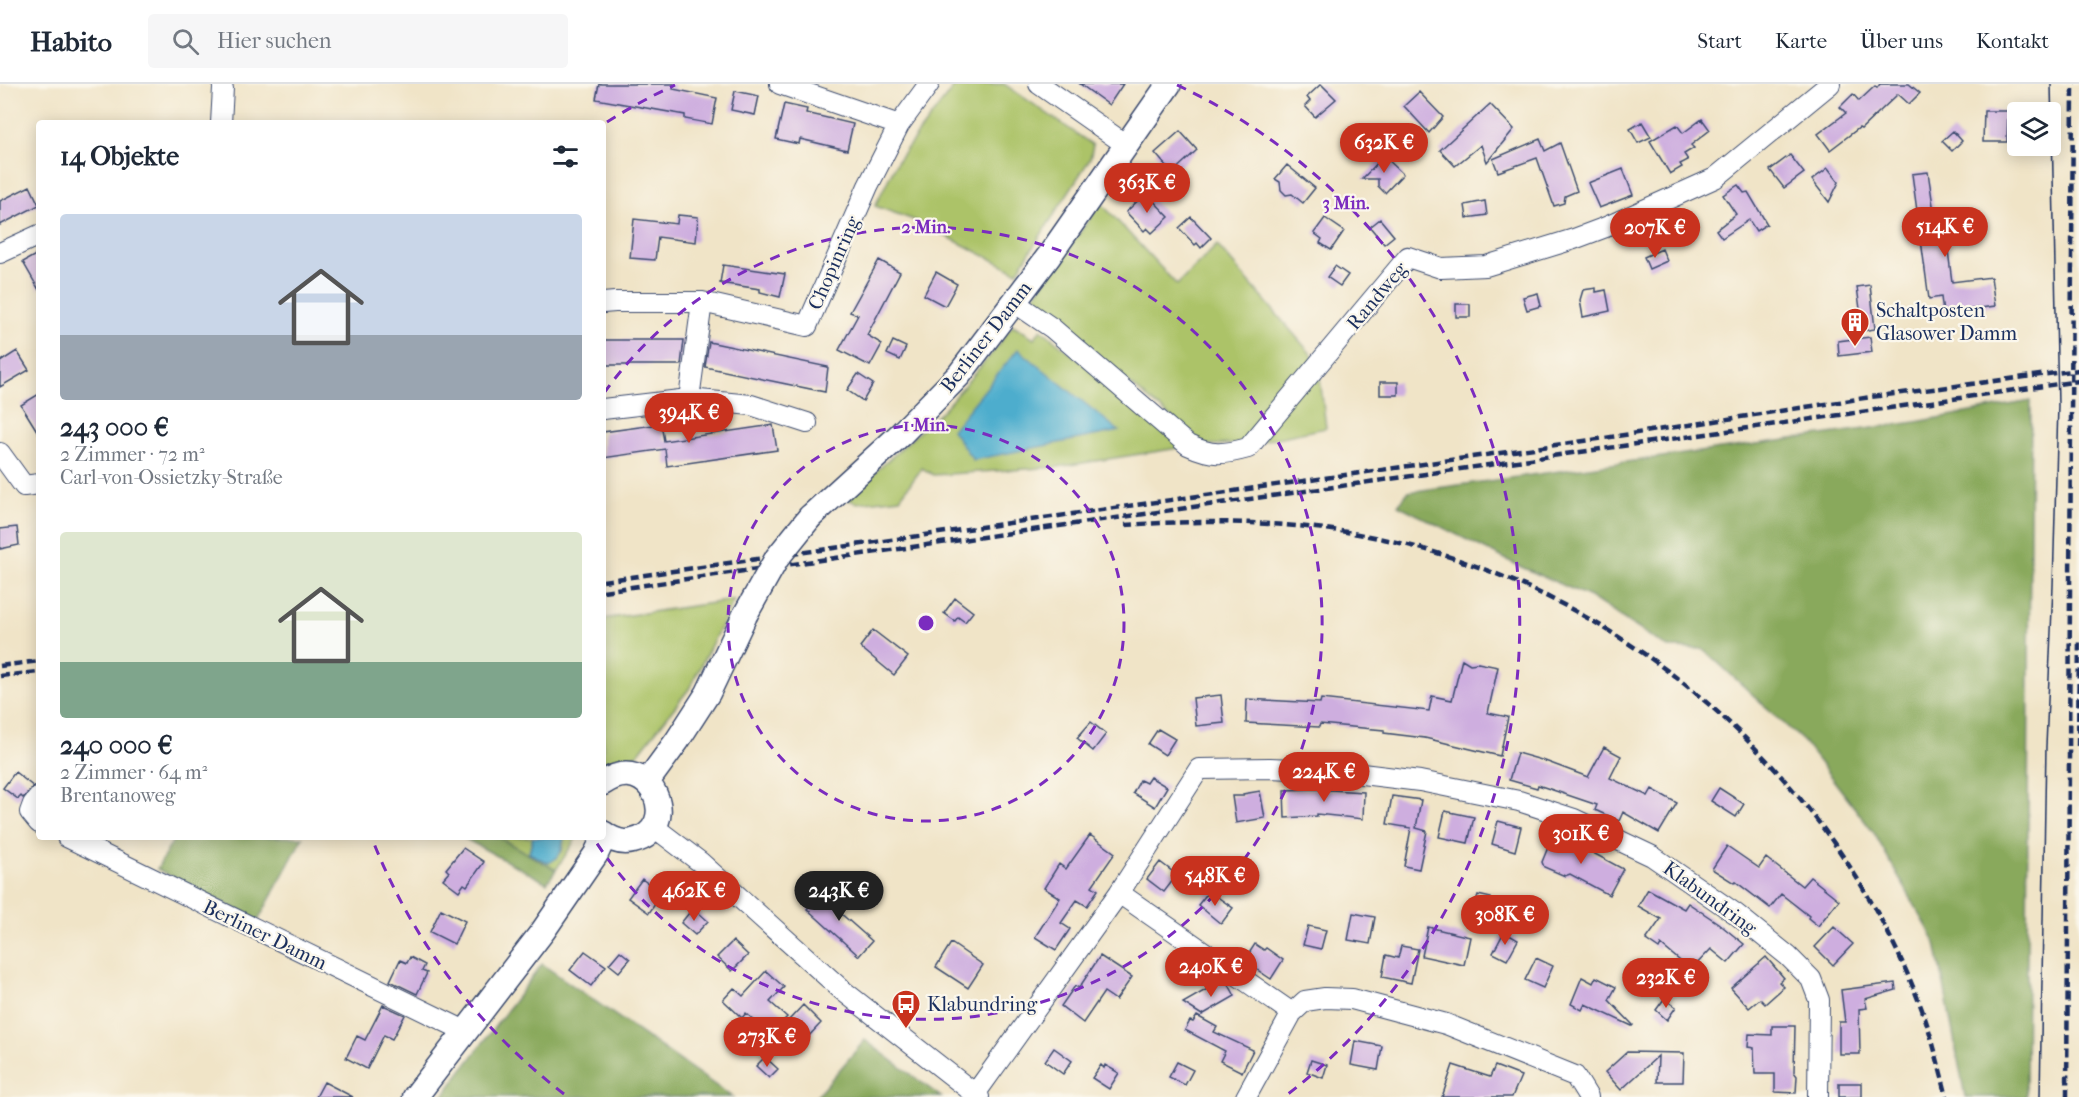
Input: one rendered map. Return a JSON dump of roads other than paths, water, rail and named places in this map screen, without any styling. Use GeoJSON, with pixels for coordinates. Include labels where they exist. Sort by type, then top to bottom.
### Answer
{"type":"FeatureCollection","features":[{"type":"Feature","properties":{"kind":"main road","name":"Berliner Damm"},"geometry":{"type":"LineString","coordinates":[[646,782],[677,741],[708,693],[745,615],[777,558],[810,517],[928,408],[959,375],[1049,256],[1169,84]]}},
{"type":"Feature","properties":{"kind":"main road"},"geometry":{"type":"LineString","coordinates":[[606,781],[625,774],[637,777],[646,782],[656,793],[658,800],[658,819],[647,835],[631,842],[613,840],[606,835]]}},
{"type":"Feature","properties":{"kind":"main road"},"geometry":{"type":"LineString","coordinates":[[415,1097],[543,932],[596,854],[602,840]]}},
{"type":"Feature","properties":{"kind":"street"},"geometry":{"type":"LineString","coordinates":[[780,84],[899,125]]}},
{"type":"Feature","properties":{"kind":"street","name":"Chopinring"},"geometry":{"type":"LineString","coordinates":[[606,303],[702,302],[807,326],[868,186],[899,125],[929,84]]}},
{"type":"Feature","properties":{"kind":"street"},"geometry":{"type":"LineString","coordinates":[[1039,84],[1125,144]]}},
{"type":"Feature","properties":{"kind":"street","name":"Randweg"},"geometry":{"type":"LineString","coordinates":[[1014,302],[1052,328],[1188,445],[1203,452],[1225,454],[1248,448],[1407,257],[1441,268],[1486,267],[1606,227],[1715,178],[1830,84]]}},
{"type":"Feature","properties":{"kind":"street"},"geometry":{"type":"LineString","coordinates":[[221,120],[223,85]]}},
{"type":"Feature","properties":{"kind":"street"},"geometry":{"type":"LineString","coordinates":[[0,253],[36,236]]}},
{"type":"Feature","properties":{"kind":"street"},"geometry":{"type":"LineString","coordinates":[[689,399],[702,302]]}},
{"type":"Feature","properties":{"kind":"street"},"geometry":{"type":"LineString","coordinates":[[606,409],[689,399],[751,405],[807,423]]}},
{"type":"Feature","properties":{"kind":"street"},"geometry":{"type":"LineString","coordinates":[[0,453],[31,485]]}},
{"type":"Feature","properties":{"kind":"street","name":"Klabundring"},"geometry":{"type":"LineString","coordinates":[[977,1095],[1119,893],[1199,768],[1270,768],[1337,771],[1420,781],[1519,801],[1575,819],[1652,856],[1736,914],[1811,978],[1819,1000],[1818,1097]]}},
{"type":"Feature","properties":{"kind":"street"},"geometry":{"type":"LineString","coordinates":[[36,800],[30,812],[36,819]]}},
{"type":"Feature","properties":{"kind":"street"},"geometry":{"type":"LineString","coordinates":[[654,827],[700,862],[842,990],[977,1095]]}},
{"type":"Feature","properties":{"kind":"street","name":"Berliner Damm"},"geometry":{"type":"LineString","coordinates":[[73,840],[465,1031]]}},
{"type":"Feature","properties":{"kind":"street"},"geometry":{"type":"LineString","coordinates":[[1119,893],[1292,1013]]}},
{"type":"Feature","properties":{"kind":"street"},"geometry":{"type":"LineString","coordinates":[[1246,1097],[1292,1013],[1305,1001],[1325,998],[1352,999],[1446,1024],[1575,1077],[1588,1097]]}},
{"type":"Feature","properties":{"kind":"water"},"geometry":{"type":"Polygon","coordinates":[[[1018,349],[1119,431],[973,460],[952,430],[1018,349]]]}},
{"type":"Feature","properties":{"kind":"water"},"geometry":{"type":"Polygon","coordinates":[[[532,840],[563,840],[558,856],[548,863],[529,853],[532,840]]]}},
{"type":"Feature","properties":{"kind":"tram line"},"geometry":{"type":"LineString","coordinates":[[2040,1097],[2046,746],[2058,405],[2051,84]]}},
{"type":"Feature","properties":{"kind":"railway"},"geometry":{"type":"LineString","coordinates":[[2067,1097],[2073,84]]}},
{"type":"Feature","properties":{"kind":"railway"},"geometry":{"type":"LineString","coordinates":[[606,581],[1598,439],[1871,397],[2079,370]]}},
{"type":"Feature","properties":{"kind":"railway"},"geometry":{"type":"LineString","coordinates":[[606,591],[2079,381]]}},
{"type":"Feature","properties":{"kind":"railway"},"geometry":{"type":"LineString","coordinates":[[1125,525],[1232,522],[1340,531],[1436,553],[1528,588],[1614,634],[1694,691],[1765,758],[1827,834],[1880,917],[1921,1007],[1947,1097]]}},
{"type":"Feature","properties":{"kind":"railway"},"geometry":{"type":"LineString","coordinates":[[2078,746],[2079,638]]}},
{"type":"Feature","properties":{"kind":"railway"},"geometry":{"type":"LineString","coordinates":[[0,666],[36,661]]}},
{"type":"Feature","properties":{"kind":"railway"},"geometry":{"type":"LineString","coordinates":[[0,676],[36,672]]}},
{"type":"Feature","properties":{"kind":"place","name":"Schaltposten Glasower Damm"},"geometry":{"type":"Point","coordinates":[1855,348]}},
{"type":"Feature","properties":{"kind":"place","name":"Klabundring"},"geometry":{"type":"Point","coordinates":[906,1030]}}]}
